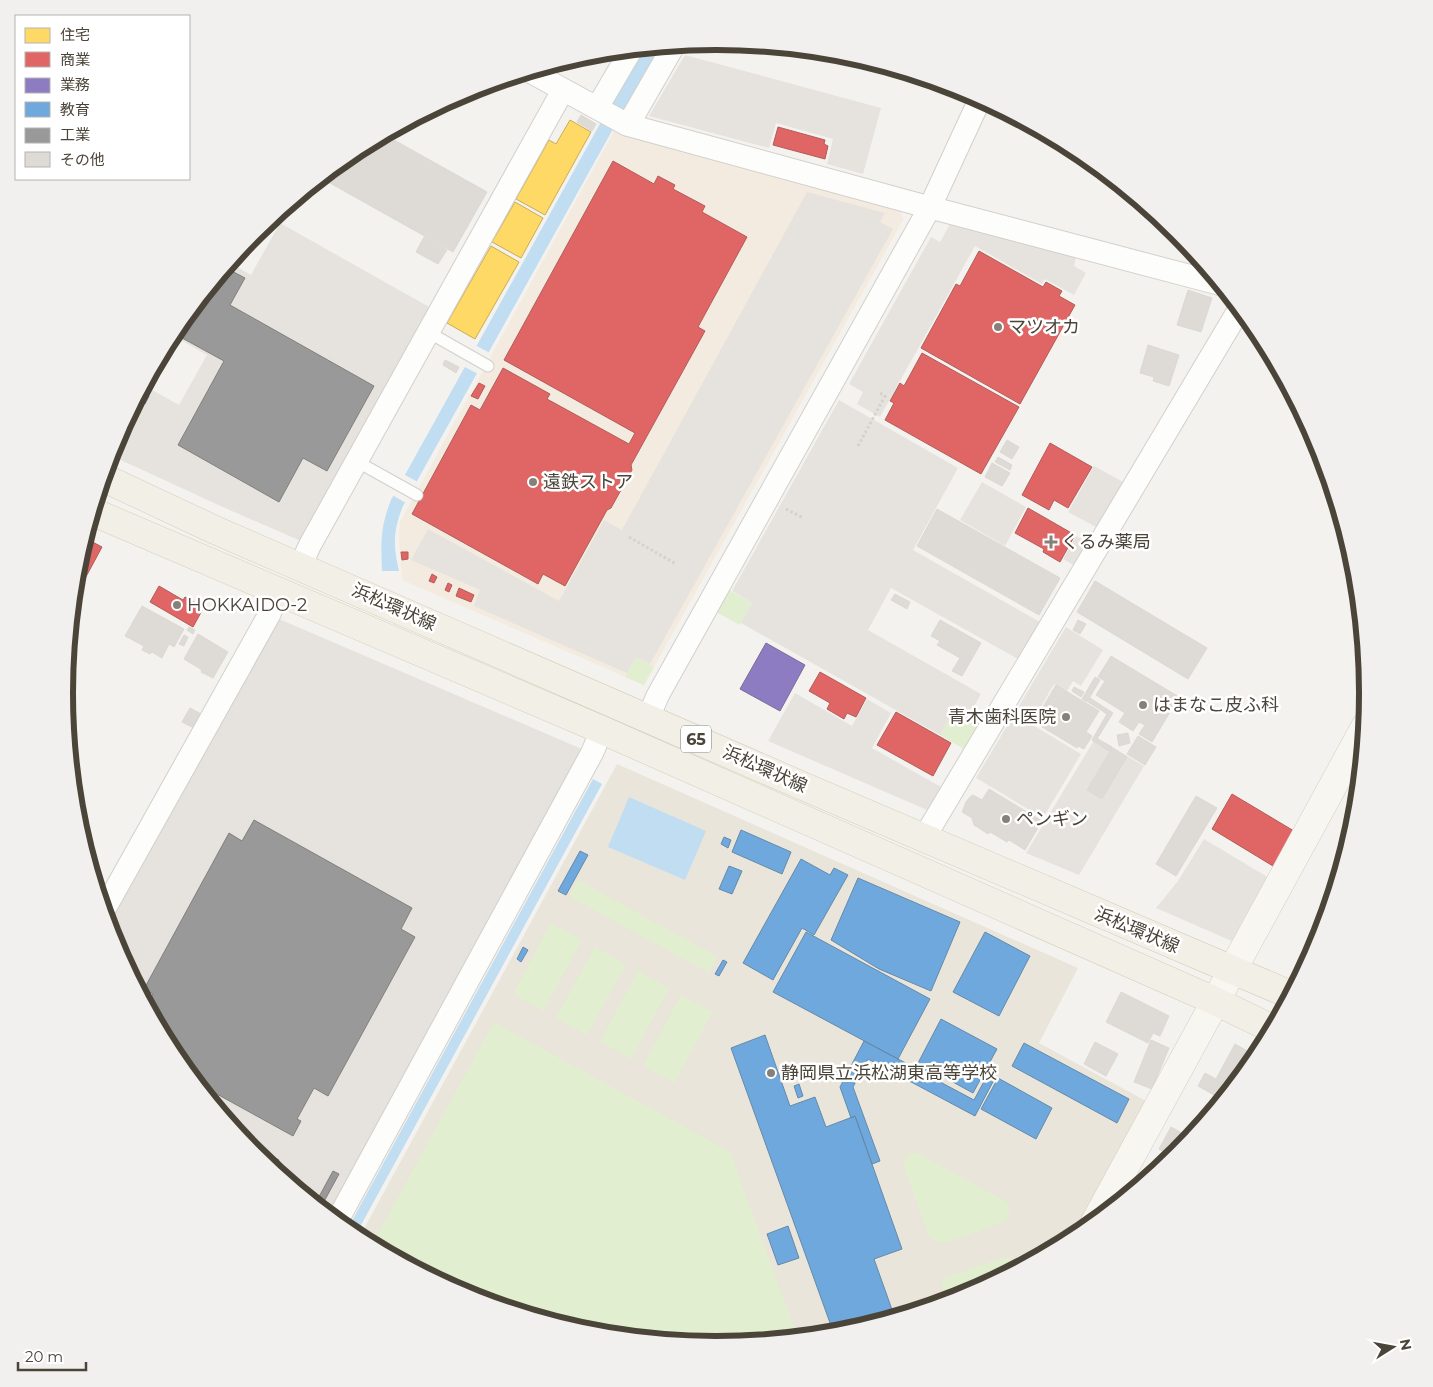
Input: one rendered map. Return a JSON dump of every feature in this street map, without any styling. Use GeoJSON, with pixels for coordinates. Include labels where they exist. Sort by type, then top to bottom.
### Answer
{"type":"FeatureCollection","features":[{"type":"Feature","properties":{"kind":"main road","name":"浜松環状線"},"geometry":{"type":"LineString","coordinates":[[109,481],[300,567],[1286,993]]}},
{"type":"Feature","properties":{"kind":"main road","name":"浜松環状線"},"geometry":{"type":"LineString","coordinates":[[99,514],[602,730],[1215,1001],[1267,1026]]}},
{"type":"Feature","properties":{"kind":"street"},"geometry":{"type":"LineString","coordinates":[[628,126],[670,51]]}},
{"type":"Feature","properties":{"kind":"street"},"geometry":{"type":"LineString","coordinates":[[597,108],[627,57]]}},
{"type":"Feature","properties":{"kind":"street"},"geometry":{"type":"LineString","coordinates":[[538,76],[628,126],[1210,281]]}},
{"type":"Feature","properties":{"kind":"street"},"geometry":{"type":"LineString","coordinates":[[300,567],[356,461],[563,90]]}},
{"type":"Feature","properties":{"kind":"street"},"geometry":{"type":"LineString","coordinates":[[648,718],[658,695],[930,207],[977,105]]}},
{"type":"Feature","properties":{"kind":"street"},"geometry":{"type":"LineString","coordinates":[[924,838],[1236,314]]}},
{"type":"Feature","properties":{"kind":"street"},"geometry":{"type":"LineString","coordinates":[[108,903],[269,615],[279,591]]}},
{"type":"Feature","properties":{"kind":"street"},"geometry":{"type":"LineString","coordinates":[[341,1215],[592,753],[602,730]]}},
{"type":"Feature","properties":{"kind":"street"},"geometry":{"type":"LineString","coordinates":[[1103,1208],[1358,741]]}},
{"type":"Feature","properties":{"kind":"lane"},"geometry":{"type":"LineString","coordinates":[[428,332],[486,365]]}},
{"type":"Feature","properties":{"kind":"lane"},"geometry":{"type":"LineString","coordinates":[[356,461],[415,494]]}},
{"type":"Feature","properties":{"kind":"path"},"geometry":{"type":"LineString","coordinates":[[858,446],[885,396],[878,392]]}},
{"type":"Feature","properties":{"kind":"path"},"geometry":{"type":"LineString","coordinates":[[628,537],[676,564]]}},
{"type":"Feature","properties":{"kind":"shaded area"},"geometry":{"type":"Polygon","coordinates":[[[685,55],[881,108],[863,174],[827,164],[833,139],[776,123],[769,148],[649,116],[685,55]]]}},
{"type":"Feature","properties":{"kind":"shaded area"},"geometry":{"type":"Polygon","coordinates":[[[614,131],[900,209],[903,220],[644,685],[402,580],[399,537],[400,522],[614,131]]]}},
{"type":"Feature","properties":{"kind":"shaded area"},"geometry":{"type":"Polygon","coordinates":[[[807,192],[885,213],[880,222],[893,229],[650,664],[636,657],[627,673],[474,606],[480,590],[411,560],[428,529],[559,601],[604,520],[622,530],[807,192]]]}},
{"type":"Feature","properties":{"kind":"shaded area"},"geometry":{"type":"Polygon","coordinates":[[[280,223],[431,308],[388,384],[237,300],[280,223]]]}},
{"type":"Feature","properties":{"kind":"shaded area"},"geometry":{"type":"Polygon","coordinates":[[[950,224],[1076,257],[1074,266],[1086,273],[1074,295],[1045,279],[1042,284],[975,246],[880,417],[857,404],[863,392],[849,384],[931,237],[940,242],[950,224]]]}},
{"type":"Feature","properties":{"kind":"shaded area"},"geometry":{"type":"Polygon","coordinates":[[[236,266],[251,275],[238,300],[388,384],[301,541],[118,459],[150,389],[179,405],[207,355],[179,339],[236,266]]]}},
{"type":"Feature","properties":{"kind":"shaded area"},"geometry":{"type":"Polygon","coordinates":[[[839,400],[958,468],[913,550],[1040,622],[1018,659],[891,588],[868,630],[981,694],[973,708],[985,714],[976,728],[952,714],[940,735],[741,623],[752,603],[732,591],[839,400]]]}},
{"type":"Feature","properties":{"kind":"shaded area"},"geometry":{"type":"Polygon","coordinates":[[[1094,466],[1123,482],[1096,527],[1068,512],[1094,466]]]}},
{"type":"Feature","properties":{"kind":"shaded area"},"geometry":{"type":"Polygon","coordinates":[[[982,482],[1026,507],[1005,546],[960,520],[982,482]]]}},
{"type":"Feature","properties":{"kind":"shaded area"},"geometry":{"type":"Polygon","coordinates":[[[1076,536],[1087,542],[1073,565],[1063,559],[1076,536]]]}},
{"type":"Feature","properties":{"kind":"shaded area"},"geometry":{"type":"Polygon","coordinates":[[[279,619],[584,750],[333,1210],[261,1149],[206,1085],[181,1051],[159,1015],[139,978],[113,915],[279,619]]]}},
{"type":"Feature","properties":{"kind":"shaded area"},"geometry":{"type":"Polygon","coordinates":[[[1066,627],[1103,650],[1081,686],[1073,681],[1067,691],[1054,684],[1031,724],[1081,754],[1043,818],[976,778],[1066,627]]]}},
{"type":"Feature","properties":{"kind":"shaded area"},"geometry":{"type":"Polygon","coordinates":[[[795,693],[852,726],[867,699],[891,713],[872,748],[941,787],[927,810],[768,741],[795,693]]]}},
{"type":"Feature","properties":{"kind":"shaded area"},"geometry":{"type":"Polygon","coordinates":[[[1096,737],[1144,766],[1079,875],[1026,853],[1096,737]]]}},
{"type":"Feature","properties":{"kind":"shaded area","name":"静岡県立浜松湖東高等学校"},"geometry":{"type":"Polygon","coordinates":[[[617,764],[1078,968],[1039,1043],[1148,1102],[1082,1223],[1074,1229],[1001,1271],[963,1288],[923,1303],[842,1325],[759,1336],[716,1337],[674,1336],[591,1325],[510,1303],[470,1288],[432,1271],[363,1231],[617,764]]]}},
{"type":"Feature","properties":{"kind":"shaded area"},"geometry":{"type":"Polygon","coordinates":[[[1204,839],[1269,878],[1234,942],[1156,908],[1178,881],[1204,839]]]}},
{"type":"Feature","properties":{"kind":"green space"},"geometry":{"type":"Polygon","coordinates":[[[729,590],[752,603],[740,625],[716,612],[729,590]]]}},
{"type":"Feature","properties":{"kind":"green space"},"geometry":{"type":"Polygon","coordinates":[[[636,657],[654,667],[644,685],[625,677],[636,657]]]}},
{"type":"Feature","properties":{"kind":"green space"},"geometry":{"type":"Polygon","coordinates":[[[952,714],[976,728],[964,749],[940,735],[952,714]]]}},
{"type":"Feature","properties":{"kind":"green space"},"geometry":{"type":"Polygon","coordinates":[[[578,880],[718,957],[709,973],[569,896],[578,880]]]}},
{"type":"Feature","properties":{"kind":"green space"},"geometry":{"type":"Polygon","coordinates":[[[551,923],[582,940],[543,1011],[513,994],[551,923]]]}},
{"type":"Feature","properties":{"kind":"green space"},"geometry":{"type":"Polygon","coordinates":[[[595,947],[626,964],[587,1035],[556,1018],[595,947]]]}},
{"type":"Feature","properties":{"kind":"green space"},"geometry":{"type":"Polygon","coordinates":[[[638,971],[669,988],[631,1059],[600,1042],[638,971]]]}},
{"type":"Feature","properties":{"kind":"green space"},"geometry":{"type":"Polygon","coordinates":[[[681,995],[713,1012],[674,1083],[643,1066],[681,995]]]}},
{"type":"Feature","properties":{"kind":"green space"},"geometry":{"type":"Polygon","coordinates":[[[494,1022],[730,1152],[796,1332],[759,1336],[674,1336],[591,1325],[510,1303],[470,1288],[432,1271],[375,1239],[494,1022]]]}},
{"type":"Feature","properties":{"kind":"green space"},"geometry":{"type":"Polygon","coordinates":[[[911,1153],[917,1153],[1007,1202],[1009,1212],[1006,1221],[946,1243],[934,1240],[926,1229],[904,1166],[904,1161],[911,1153]]]}},
{"type":"Feature","properties":{"kind":"green space"},"geometry":{"type":"Polygon","coordinates":[[[1004,1257],[1010,1258],[1012,1262],[1010,1266],[1001,1271],[945,1295],[941,1282],[945,1278],[1004,1257]]]}},
{"type":"Feature","properties":{"kind":"water"},"geometry":{"type":"Polygon","coordinates":[[[656,53],[623,111],[611,104],[639,55],[656,53]]]}},
{"type":"Feature","properties":{"kind":"water"},"geometry":{"type":"Polygon","coordinates":[[[601,122],[613,129],[403,506],[397,523],[395,538],[399,571],[382,571],[382,535],[391,500],[601,122]]]}},
{"type":"Feature","properties":{"kind":"water"},"geometry":{"type":"Polygon","coordinates":[[[593,779],[602,784],[359,1229],[351,1223],[593,779]]]}},
{"type":"Feature","properties":{"kind":"water"},"geometry":{"type":"Polygon","coordinates":[[[629,797],[706,831],[685,880],[608,847],[629,797]]]}},
{"type":"Feature","properties":{"kind":"pier"},"geometry":{"type":"Polygon","coordinates":[[[475,345],[490,353],[478,374],[463,366],[475,345]]]}},
{"type":"Feature","properties":{"kind":"pier"},"geometry":{"type":"Polygon","coordinates":[[[403,474],[418,482],[406,503],[392,495],[403,474]]]}},
{"type":"Feature","properties":{"kind":"building: 住宅"},"geometry":{"type":"Polygon","coordinates":[[[570,120],[591,132],[545,215],[516,199],[549,140],[556,144],[570,120]]]}},
{"type":"Feature","properties":{"kind":"building: 住宅"},"geometry":{"type":"Polygon","coordinates":[[[515,202],[543,218],[521,258],[492,242],[515,202]]]}},
{"type":"Feature","properties":{"kind":"building: 住宅"},"geometry":{"type":"Polygon","coordinates":[[[491,246],[519,262],[475,339],[447,323],[491,246]]]}},
{"type":"Feature","properties":{"kind":"building: 商業"},"geometry":{"type":"Polygon","coordinates":[[[778,127],[825,140],[824,144],[828,146],[825,159],[773,145],[778,127]]]}},
{"type":"Feature","properties":{"kind":"building: 商業"},"geometry":{"type":"Polygon","coordinates":[[[613,161],[654,184],[658,176],[675,185],[673,189],[705,206],[702,212],[747,237],[698,327],[705,331],[631,465],[632,470],[611,508],[607,510],[565,586],[543,574],[538,584],[412,514],[471,405],[480,410],[503,368],[550,394],[547,399],[629,444],[635,433],[504,360],[613,161]]]}},
{"type":"Feature","properties":{"kind":"building: 商業","name":"マツオカ"},"geometry":{"type":"Polygon","coordinates":[[[979,251],[1043,287],[1046,282],[1062,291],[1059,296],[1075,305],[1020,404],[921,348],[956,284],[960,286],[979,251]]]}},
{"type":"Feature","properties":{"kind":"building: 商業"},"geometry":{"type":"Polygon","coordinates":[[[922,353],[1019,407],[981,474],[885,420],[894,403],[890,401],[900,383],[904,386],[922,353]]]}},
{"type":"Feature","properties":{"kind":"building: 商業"},"geometry":{"type":"Polygon","coordinates":[[[479,383],[485,386],[478,399],[471,396],[479,383]]]}},
{"type":"Feature","properties":{"kind":"building: 商業"},"geometry":{"type":"Polygon","coordinates":[[[1050,443],[1092,467],[1068,508],[1054,500],[1049,510],[1022,495],[1050,443]]]}},
{"type":"Feature","properties":{"kind":"building: 商業","name":"くるみ薬局"},"geometry":{"type":"Polygon","coordinates":[[[1028,508],[1075,535],[1060,562],[1043,552],[1044,549],[1015,533],[1028,508]]]}},
{"type":"Feature","properties":{"kind":"building: 商業"},"geometry":{"type":"Polygon","coordinates":[[[91,541],[102,547],[83,582],[91,541]]]}},
{"type":"Feature","properties":{"kind":"building: 商業"},"geometry":{"type":"Polygon","coordinates":[[[401,552],[408,552],[408,559],[402,560],[401,552]]]}},
{"type":"Feature","properties":{"kind":"building: 商業"},"geometry":{"type":"Polygon","coordinates":[[[432,574],[437,577],[434,583],[429,581],[432,574]]]}},
{"type":"Feature","properties":{"kind":"building: 商業"},"geometry":{"type":"Polygon","coordinates":[[[448,583],[452,585],[449,592],[445,590],[448,583]]]}},
{"type":"Feature","properties":{"kind":"building: 商業","name":"HOKKAIDO-2"},"geometry":{"type":"Polygon","coordinates":[[[159,586],[183,600],[185,597],[204,607],[193,627],[150,602],[159,586]]]}},
{"type":"Feature","properties":{"kind":"building: 商業"},"geometry":{"type":"Polygon","coordinates":[[[459,588],[474,595],[471,602],[456,596],[459,588]]]}},
{"type":"Feature","properties":{"kind":"building: 商業"},"geometry":{"type":"Polygon","coordinates":[[[820,672],[866,698],[856,717],[847,713],[844,719],[827,709],[830,703],[809,691],[820,672]]]}},
{"type":"Feature","properties":{"kind":"building: 商業"},"geometry":{"type":"Polygon","coordinates":[[[896,712],[951,743],[933,776],[877,745],[896,712]]]}},
{"type":"Feature","properties":{"kind":"building: 商業"},"geometry":{"type":"Polygon","coordinates":[[[1232,794],[1294,831],[1273,866],[1212,829],[1232,794]]]}},
{"type":"Feature","properties":{"kind":"building: 業務"},"geometry":{"type":"Polygon","coordinates":[[[766,643],[805,665],[780,711],[740,689],[766,643]]]}},
{"type":"Feature","properties":{"kind":"building: 教育"},"geometry":{"type":"Polygon","coordinates":[[[741,830],[791,852],[782,874],[732,852],[741,830]]]}},
{"type":"Feature","properties":{"kind":"building: 教育"},"geometry":{"type":"Polygon","coordinates":[[[724,837],[731,840],[728,848],[721,844],[724,837]]]}},
{"type":"Feature","properties":{"kind":"building: 教育"},"geometry":{"type":"Polygon","coordinates":[[[580,851],[588,855],[566,895],[558,891],[580,851]]]}},
{"type":"Feature","properties":{"kind":"building: 教育"},"geometry":{"type":"Polygon","coordinates":[[[801,859],[830,875],[834,868],[848,875],[814,935],[802,928],[773,980],[743,963],[801,859]]]}},
{"type":"Feature","properties":{"kind":"building: 教育"},"geometry":{"type":"Polygon","coordinates":[[[729,866],[742,871],[732,894],[719,889],[729,866]]]}},
{"type":"Feature","properties":{"kind":"building: 教育"},"geometry":{"type":"Polygon","coordinates":[[[858,878],[960,922],[931,991],[879,969],[831,940],[858,878]]]}},
{"type":"Feature","properties":{"kind":"building: 教育"},"geometry":{"type":"Polygon","coordinates":[[[806,932],[930,999],[898,1059],[773,992],[806,932]]]}},
{"type":"Feature","properties":{"kind":"building: 教育"},"geometry":{"type":"Polygon","coordinates":[[[985,932],[1030,956],[999,1016],[953,992],[985,932]]]}},
{"type":"Feature","properties":{"kind":"building: 教育"},"geometry":{"type":"Polygon","coordinates":[[[523,947],[528,950],[521,962],[517,959],[523,947]]]}},
{"type":"Feature","properties":{"kind":"building: 教育"},"geometry":{"type":"Polygon","coordinates":[[[723,960],[727,962],[719,976],[715,974],[723,960]]]}},
{"type":"Feature","properties":{"kind":"building: 教育"},"geometry":{"type":"Polygon","coordinates":[[[941,1019],[997,1049],[973,1093],[918,1063],[941,1019]]]}},
{"type":"Feature","properties":{"kind":"building: 教育"},"geometry":{"type":"Polygon","coordinates":[[[765,1035],[790,1106],[815,1097],[826,1127],[855,1116],[902,1249],[874,1259],[893,1312],[831,1327],[731,1048],[765,1035]]]}},
{"type":"Feature","properties":{"kind":"building: 教育"},"geometry":{"type":"Polygon","coordinates":[[[864,1041],[917,1069],[919,1064],[930,1070],[927,1075],[974,1100],[988,1074],[995,1078],[975,1116],[868,1059],[853,1087],[880,1161],[872,1164],[855,1116],[851,1118],[840,1087],[864,1041]]]}},
{"type":"Feature","properties":{"kind":"building: 教育"},"geometry":{"type":"Polygon","coordinates":[[[1024,1043],[1129,1099],[1117,1123],[1012,1066],[1024,1043]]]}},
{"type":"Feature","properties":{"kind":"building: 教育"},"geometry":{"type":"Polygon","coordinates":[[[998,1078],[1052,1108],[1036,1139],[981,1109],[998,1078]]]}},
{"type":"Feature","properties":{"kind":"building: 教育"},"geometry":{"type":"Polygon","coordinates":[[[799,1084],[803,1096],[798,1098],[794,1086],[799,1084]]]}},
{"type":"Feature","properties":{"kind":"building: 教育"},"geometry":{"type":"Polygon","coordinates":[[[788,1226],[799,1258],[778,1265],[767,1234],[788,1226]]]}},
{"type":"Feature","properties":{"kind":"building: 工業"},"geometry":{"type":"Polygon","coordinates":[[[231,271],[245,278],[230,305],[374,386],[327,471],[303,458],[279,502],[178,445],[224,361],[180,337],[231,271]]]}},
{"type":"Feature","properties":{"kind":"building: 工業"},"geometry":{"type":"Polygon","coordinates":[[[147,394],[149,396],[145,404],[142,403],[147,394]]]}},
{"type":"Feature","properties":{"kind":"building: 工業"},"geometry":{"type":"Polygon","coordinates":[[[254,820],[412,908],[401,929],[415,937],[328,1096],[314,1088],[297,1119],[301,1121],[293,1136],[211,1091],[181,1051],[159,1015],[150,999],[153,994],[144,988],[229,833],[242,841],[254,820]]]}},
{"type":"Feature","properties":{"kind":"building: 工業"},"geometry":{"type":"Polygon","coordinates":[[[264,1152],[279,1160],[277,1164],[264,1152]]]}},
{"type":"Feature","properties":{"kind":"building: 工業"},"geometry":{"type":"Polygon","coordinates":[[[333,1171],[339,1174],[323,1203],[318,1198],[333,1171]]]}},
{"type":"Feature","properties":{"kind":"building: その他"},"geometry":{"type":"Polygon","coordinates":[[[581,115],[596,124],[592,131],[577,122],[581,115]]]}},
{"type":"Feature","properties":{"kind":"building: その他"},"geometry":{"type":"Polygon","coordinates":[[[391,138],[487,192],[453,252],[327,181],[359,158],[391,138]]]}},
{"type":"Feature","properties":{"kind":"building: その他"},"geometry":{"type":"Polygon","coordinates":[[[424,237],[447,250],[438,264],[416,252],[424,237]]]}},
{"type":"Feature","properties":{"kind":"building: その他"},"geometry":{"type":"Polygon","coordinates":[[[1188,290],[1212,298],[1201,332],[1177,325],[1188,290]]]}},
{"type":"Feature","properties":{"kind":"building: その他"},"geometry":{"type":"Polygon","coordinates":[[[1148,345],[1179,355],[1169,386],[1153,381],[1154,377],[1140,373],[1148,345]]]}},
{"type":"Feature","properties":{"kind":"building: その他"},"geometry":{"type":"Polygon","coordinates":[[[445,360],[459,367],[456,373],[443,365],[445,360]]]}},
{"type":"Feature","properties":{"kind":"building: その他"},"geometry":{"type":"Polygon","coordinates":[[[1007,440],[1019,447],[1012,459],[1000,452],[1007,440]]]}},
{"type":"Feature","properties":{"kind":"building: その他"},"geometry":{"type":"Polygon","coordinates":[[[998,457],[1012,465],[1010,470],[995,462],[998,457]]]}},
{"type":"Feature","properties":{"kind":"building: その他"},"geometry":{"type":"Polygon","coordinates":[[[992,463],[1010,473],[1002,486],[985,477],[992,463]]]}},
{"type":"Feature","properties":{"kind":"building: その他"},"geometry":{"type":"Polygon","coordinates":[[[937,509],[1060,578],[1039,615],[917,546],[937,509]]]}},
{"type":"Feature","properties":{"kind":"building: その他"},"geometry":{"type":"Polygon","coordinates":[[[1095,581],[1207,648],[1188,679],[1077,612],[1095,581]]]}},
{"type":"Feature","properties":{"kind":"building: その他"},"geometry":{"type":"Polygon","coordinates":[[[895,594],[910,602],[907,609],[891,600],[895,594]]]}},
{"type":"Feature","properties":{"kind":"building: その他"},"geometry":{"type":"Polygon","coordinates":[[[142,606],[184,629],[174,647],[169,644],[162,658],[152,652],[150,654],[142,650],[144,646],[125,636],[142,606]]]}},
{"type":"Feature","properties":{"kind":"building: その他"},"geometry":{"type":"Polygon","coordinates":[[[940,620],[981,643],[962,676],[952,671],[960,658],[937,645],[940,641],[931,636],[940,620]]]}},
{"type":"Feature","properties":{"kind":"building: その他"},"geometry":{"type":"Polygon","coordinates":[[[1078,620],[1086,624],[1080,634],[1073,630],[1078,620]]]}},
{"type":"Feature","properties":{"kind":"building: その他"},"geometry":{"type":"Polygon","coordinates":[[[189,627],[195,630],[193,634],[187,630],[189,627]]]}},
{"type":"Feature","properties":{"kind":"building: その他"},"geometry":{"type":"Polygon","coordinates":[[[198,634],[228,652],[213,678],[201,672],[202,670],[184,659],[198,634]]]}},
{"type":"Feature","properties":{"kind":"building: その他"},"geometry":{"type":"Polygon","coordinates":[[[184,635],[188,637],[184,646],[179,644],[184,635]]]}},
{"type":"Feature","properties":{"kind":"building: その他","name":"はまなこ皮ふ科"},"geometry":{"type":"Polygon","coordinates":[[[1111,656],[1179,697],[1152,742],[1139,734],[1145,725],[1139,722],[1133,731],[1119,722],[1125,713],[1096,695],[1105,681],[1098,677],[1111,656]]]}},
{"type":"Feature","properties":{"kind":"building: その他"},"geometry":{"type":"Polygon","coordinates":[[[1095,677],[1100,680],[1087,702],[1082,699],[1095,677]]]}},
{"type":"Feature","properties":{"kind":"building: その他","name":"青木歯科医院"},"geometry":{"type":"Polygon","coordinates":[[[1056,685],[1099,711],[1086,732],[1092,736],[1084,749],[1078,746],[1077,748],[1034,722],[1056,685]]]}},
{"type":"Feature","properties":{"kind":"building: その他"},"geometry":{"type":"Polygon","coordinates":[[[1074,687],[1084,692],[1081,697],[1072,691],[1074,687]]]}},
{"type":"Feature","properties":{"kind":"building: その他"},"geometry":{"type":"Polygon","coordinates":[[[1090,698],[1113,713],[1097,739],[1112,747],[1109,751],[1092,740],[1107,714],[1088,702],[1090,698]]]}},
{"type":"Feature","properties":{"kind":"building: その他"},"geometry":{"type":"Polygon","coordinates":[[[190,708],[201,714],[194,728],[182,722],[190,708]]]}},
{"type":"Feature","properties":{"kind":"building: その他"},"geometry":{"type":"Polygon","coordinates":[[[1128,733],[1130,743],[1119,746],[1117,735],[1128,733]]]}},
{"type":"Feature","properties":{"kind":"building: その他"},"geometry":{"type":"Polygon","coordinates":[[[1138,736],[1156,747],[1145,765],[1127,754],[1138,736]]]}},
{"type":"Feature","properties":{"kind":"building: その他"},"geometry":{"type":"Polygon","coordinates":[[[1112,748],[1127,757],[1102,799],[1087,790],[1112,748]]]}},
{"type":"Feature","properties":{"kind":"building: その他","name":"ペンギン"},"geometry":{"type":"Polygon","coordinates":[[[989,789],[1042,821],[1025,850],[1009,840],[1007,842],[990,832],[988,834],[974,825],[972,818],[962,812],[969,798],[973,795],[982,800],[989,789]]]}},
{"type":"Feature","properties":{"kind":"building: その他"},"geometry":{"type":"Polygon","coordinates":[[[1196,796],[1217,808],[1176,876],[1156,864],[1196,796]]]}},
{"type":"Feature","properties":{"kind":"building: その他"},"geometry":{"type":"Polygon","coordinates":[[[1121,992],[1169,1016],[1160,1036],[1153,1033],[1148,1043],[1106,1022],[1121,992]]]}},
{"type":"Feature","properties":{"kind":"building: その他"},"geometry":{"type":"Polygon","coordinates":[[[1151,1040],[1169,1048],[1152,1089],[1134,1082],[1151,1040]]]}},
{"type":"Feature","properties":{"kind":"building: その他"},"geometry":{"type":"Polygon","coordinates":[[[1095,1042],[1118,1054],[1106,1076],[1084,1064],[1095,1042]]]}},
{"type":"Feature","properties":{"kind":"building: その他"},"geometry":{"type":"Polygon","coordinates":[[[1235,1044],[1251,1053],[1217,1097],[1198,1086],[1205,1073],[1216,1079],[1235,1044]]]}},
{"type":"Feature","properties":{"kind":"building: その他"},"geometry":{"type":"Polygon","coordinates":[[[1171,1127],[1185,1135],[1167,1154],[1159,1149],[1171,1127]]]}},
{"type":"Feature","properties":{"kind":"place","name":"マツオカ"},"geometry":{"type":"Point","coordinates":[998,327]}},
{"type":"Feature","properties":{"kind":"place","name":"遠鉄ストア"},"geometry":{"type":"Point","coordinates":[533,482]}},
{"type":"Feature","properties":{"kind":"place","name":"くるみ薬局"},"geometry":{"type":"Point","coordinates":[1051,542]}},
{"type":"Feature","properties":{"kind":"place","name":"HOKKAIDO-2"},"geometry":{"type":"Point","coordinates":[177,605]}},
{"type":"Feature","properties":{"kind":"place","name":"はまなこ皮ふ科"},"geometry":{"type":"Point","coordinates":[1143,705]}},
{"type":"Feature","properties":{"kind":"place","name":"青木歯科医院"},"geometry":{"type":"Point","coordinates":[1066,717]}},
{"type":"Feature","properties":{"kind":"place","name":"ペンギン"},"geometry":{"type":"Point","coordinates":[1006,819]}},
{"type":"Feature","properties":{"kind":"place","name":"静岡県立浜松湖東高等学校"},"geometry":{"type":"Point","coordinates":[771,1073]}}]}
